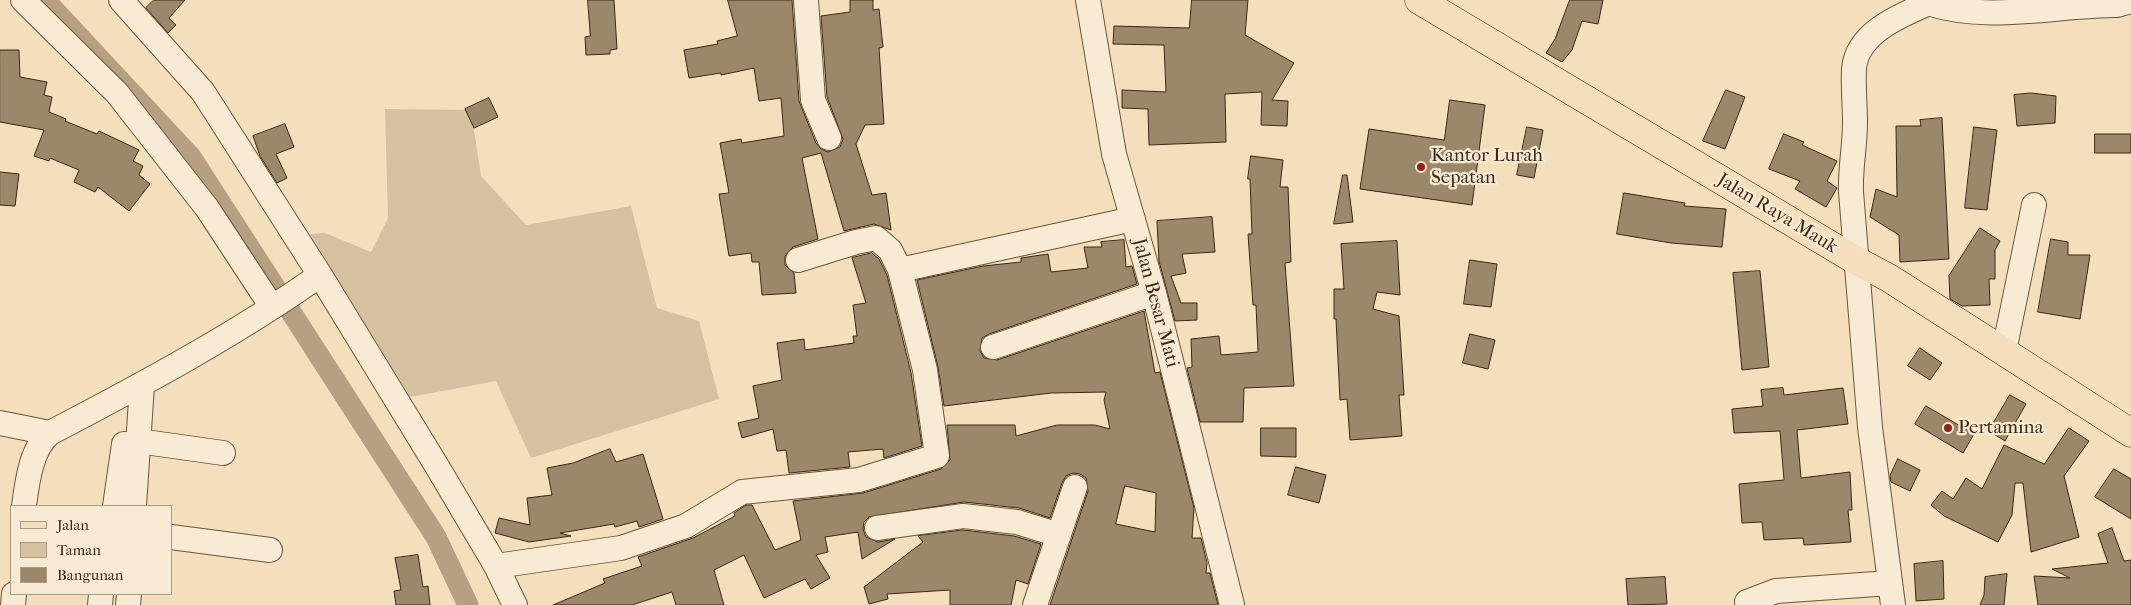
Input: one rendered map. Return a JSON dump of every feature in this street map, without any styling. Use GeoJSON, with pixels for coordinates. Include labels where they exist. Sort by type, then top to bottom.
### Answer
{"type":"FeatureCollection","features":[{"type":"Feature","properties":{"kind":"main road","name":"Jalan Raya Mauk"},"geometry":{"type":"LineString","coordinates":[[1419,0],[1857,261],[1889,278],[2131,433]]}},
{"type":"Feature","properties":{"kind":"street"},"geometry":{"type":"LineString","coordinates":[[23,0],[117,93],[206,208],[275,305]]}},
{"type":"Feature","properties":{"kind":"street"},"geometry":{"type":"LineString","coordinates":[[121,0],[203,92],[316,278],[496,566],[515,605]]}},
{"type":"Feature","properties":{"kind":"street"},"geometry":{"type":"LineString","coordinates":[[806,0],[813,100],[829,138]]}},
{"type":"Feature","properties":{"kind":"street","name":"Jalan Besar Mati"},"geometry":{"type":"LineString","coordinates":[[1088,0],[1114,154],[1154,293],[1232,605]]}},
{"type":"Feature","properties":{"kind":"street"},"geometry":{"type":"LineString","coordinates":[[1747,602],[1776,591],[1892,594],[1870,427],[1850,176],[1855,133],[1854,68],[1862,47],[1878,30],[1932,2],[1951,11],[1982,13],[2117,5],[2131,1]]}},
{"type":"Feature","properties":{"kind":"street"},"geometry":{"type":"LineString","coordinates":[[2004,351],[2034,205]]}},
{"type":"Feature","properties":{"kind":"street"},"geometry":{"type":"LineString","coordinates":[[900,270],[1133,219]]}},
{"type":"Feature","properties":{"kind":"street"},"geometry":{"type":"LineString","coordinates":[[496,566],[621,548],[686,526],[742,492],[859,480],[937,456],[925,370],[900,270],[890,250],[876,238],[856,242],[798,260]]}},
{"type":"Feature","properties":{"kind":"street"},"geometry":{"type":"LineString","coordinates":[[24,505],[27,484],[41,440],[50,433],[137,387],[275,305],[316,278]]}},
{"type":"Feature","properties":{"kind":"street"},"geometry":{"type":"LineString","coordinates":[[993,347],[1154,293]]}},
{"type":"Feature","properties":{"kind":"street"},"geometry":{"type":"LineString","coordinates":[[134,505],[138,441],[137,387]]}},
{"type":"Feature","properties":{"kind":"street"},"geometry":{"type":"LineString","coordinates":[[115,505],[137,387]]}},
{"type":"Feature","properties":{"kind":"street"},"geometry":{"type":"LineString","coordinates":[[0,423],[50,433]]}},
{"type":"Feature","properties":{"kind":"street"},"geometry":{"type":"LineString","coordinates":[[138,441],[223,453]]}},
{"type":"Feature","properties":{"kind":"street"},"geometry":{"type":"LineString","coordinates":[[1034,605],[1075,487]]}},
{"type":"Feature","properties":{"kind":"street"},"geometry":{"type":"LineString","coordinates":[[877,528],[962,516],[1017,522],[1059,535]]}},
{"type":"Feature","properties":{"kind":"street"},"geometry":{"type":"LineString","coordinates":[[172,536],[270,550]]}},
{"type":"Feature","properties":{"kind":"green space"},"geometry":{"type":"Polygon","coordinates":[[[385,109],[471,110],[481,176],[526,225],[631,206],[657,308],[699,321],[719,399],[531,458],[496,381],[410,397],[310,234],[325,233],[371,252],[388,218],[385,109]]]}},
{"type":"Feature","properties":{"kind":"building"},"geometry":{"type":"Polygon","coordinates":[[[154,0],[185,0],[169,18],[176,25],[168,33],[146,8],[154,0]]]}},
{"type":"Feature","properties":{"kind":"building"},"geometry":{"type":"Polygon","coordinates":[[[588,0],[614,0],[617,49],[610,50],[610,54],[586,55],[585,37],[590,36],[588,0]]]}},
{"type":"Feature","properties":{"kind":"building"},"geometry":{"type":"Polygon","coordinates":[[[728,0],[792,0],[799,101],[816,143],[821,149],[828,152],[840,147],[843,139],[827,97],[821,16],[850,12],[850,0],[873,0],[873,10],[879,9],[883,47],[879,48],[884,124],[865,125],[856,144],[872,195],[886,193],[891,230],[874,224],[844,231],[821,153],[802,158],[818,239],[793,247],[785,256],[785,265],[794,273],[796,293],[762,295],[759,262],[752,262],[751,253],[729,256],[719,194],[729,193],[720,143],[741,139],[742,143],[784,136],[781,98],[759,101],[754,68],[721,75],[721,73],[689,78],[684,50],[718,44],[717,41],[737,36],[728,0]]]}},
{"type":"Feature","properties":{"kind":"building"},"geometry":{"type":"Polygon","coordinates":[[[1192,0],[1248,0],[1245,35],[1294,63],[1272,100],[1288,101],[1287,126],[1261,125],[1262,92],[1225,94],[1226,142],[1149,145],[1148,109],[1122,108],[1122,90],[1166,92],[1164,45],[1113,44],[1114,26],[1189,28],[1192,0]]]}},
{"type":"Feature","properties":{"kind":"building"},"geometry":{"type":"Polygon","coordinates":[[[1570,0],[1603,0],[1598,24],[1582,21],[1572,50],[1562,62],[1546,53],[1555,39],[1570,0]]]}},
{"type":"Feature","properties":{"kind":"building"},"geometry":{"type":"Polygon","coordinates":[[[0,50],[19,50],[20,77],[47,82],[44,95],[52,97],[49,112],[66,119],[65,121],[97,134],[99,131],[139,150],[133,161],[143,166],[139,175],[150,184],[129,211],[98,187],[95,192],[74,182],[79,170],[50,158],[49,161],[34,156],[44,130],[0,122],[0,50]]]}},
{"type":"Feature","properties":{"kind":"building"},"geometry":{"type":"Polygon","coordinates":[[[1726,90],[1745,97],[1725,149],[1703,141],[1726,90]]]}},
{"type":"Feature","properties":{"kind":"building"},"geometry":{"type":"Polygon","coordinates":[[[2031,93],[2056,96],[2055,123],[2017,126],[2014,95],[2031,93]]]}},
{"type":"Feature","properties":{"kind":"building"},"geometry":{"type":"Polygon","coordinates":[[[489,98],[498,117],[474,128],[465,109],[489,98]]]}},
{"type":"Feature","properties":{"kind":"building","name":"Kantor Lurah Sepatan"},"geometry":{"type":"Polygon","coordinates":[[[1450,100],[1485,105],[1472,205],[1360,189],[1369,129],[1444,140],[1450,100]]]}},
{"type":"Feature","properties":{"kind":"building"},"geometry":{"type":"Polygon","coordinates":[[[1942,118],[1949,259],[1900,262],[1899,235],[1870,217],[1876,189],[1897,197],[1896,126],[1921,126],[1920,120],[1942,118]]]}},
{"type":"Feature","properties":{"kind":"building"},"geometry":{"type":"Polygon","coordinates":[[[285,124],[294,147],[276,154],[287,178],[277,183],[260,156],[253,136],[285,124]]]}},
{"type":"Feature","properties":{"kind":"building"},"geometry":{"type":"Polygon","coordinates":[[[1527,127],[1543,130],[1534,178],[1517,175],[1527,127]]]}},
{"type":"Feature","properties":{"kind":"building"},"geometry":{"type":"Polygon","coordinates":[[[1974,127],[1997,130],[1987,210],[1965,208],[1974,127]]]}},
{"type":"Feature","properties":{"kind":"building"},"geometry":{"type":"Polygon","coordinates":[[[1784,134],[1804,142],[1802,145],[1837,161],[1827,181],[1837,188],[1826,207],[1795,189],[1800,181],[1769,169],[1784,134]]]}},
{"type":"Feature","properties":{"kind":"building"},"geometry":{"type":"Polygon","coordinates":[[[2095,134],[2131,134],[2131,153],[2095,153],[2095,134]]]}},
{"type":"Feature","properties":{"kind":"building"},"geometry":{"type":"Polygon","coordinates":[[[1251,156],[1283,160],[1280,187],[1288,187],[1291,262],[1285,263],[1294,386],[1244,388],[1243,422],[1200,422],[1187,368],[1192,367],[1191,339],[1219,336],[1221,355],[1258,352],[1256,305],[1253,305],[1248,234],[1252,234],[1250,179],[1248,179],[1251,156]]]}},
{"type":"Feature","properties":{"kind":"building"},"geometry":{"type":"Polygon","coordinates":[[[0,172],[19,174],[15,206],[0,205],[0,172]]]}},
{"type":"Feature","properties":{"kind":"building"},"geometry":{"type":"Polygon","coordinates":[[[1343,175],[1347,175],[1353,222],[1334,224],[1343,175]]]}},
{"type":"Feature","properties":{"kind":"building"},"geometry":{"type":"Polygon","coordinates":[[[1624,193],[1685,203],[1684,206],[1726,209],[1722,247],[1671,243],[1617,234],[1624,193]]]}},
{"type":"Feature","properties":{"kind":"building"},"geometry":{"type":"Polygon","coordinates":[[[1212,217],[1215,252],[1182,254],[1186,273],[1171,276],[1181,303],[1197,303],[1197,320],[1175,321],[1159,261],[1157,221],[1212,217]]]}},
{"type":"Feature","properties":{"kind":"building"},"geometry":{"type":"Polygon","coordinates":[[[1980,228],[2000,241],[1995,250],[1995,279],[1989,279],[1990,305],[1962,306],[1950,299],[1949,276],[1980,228]]]}},
{"type":"Feature","properties":{"kind":"building"},"geometry":{"type":"Polygon","coordinates":[[[2051,239],[2068,242],[2068,255],[2090,255],[2080,319],[2038,312],[2051,239]]]}},
{"type":"Feature","properties":{"kind":"building"},"geometry":{"type":"Polygon","coordinates":[[[1124,240],[1126,267],[1132,266],[1137,284],[989,334],[982,338],[980,351],[984,358],[997,360],[1144,311],[1155,373],[1160,372],[1194,508],[1192,538],[1201,538],[1207,563],[1206,573],[1210,573],[1218,605],[1050,605],[1088,491],[1086,478],[1080,474],[1073,473],[1066,476],[1062,483],[1050,518],[1019,508],[964,502],[869,517],[864,522],[863,529],[866,537],[878,542],[895,539],[862,559],[858,532],[825,537],[828,552],[816,555],[830,578],[811,589],[805,579],[764,598],[744,555],[714,570],[724,605],[676,605],[672,592],[632,605],[553,605],[605,583],[603,579],[642,566],[638,557],[693,538],[735,516],[734,513],[746,505],[752,505],[775,550],[801,540],[793,501],[863,493],[941,469],[950,460],[947,425],[1015,425],[1016,436],[1057,425],[1095,425],[1110,429],[1104,400],[1106,392],[1051,393],[944,406],[938,367],[917,280],[983,266],[1021,262],[1021,258],[1048,254],[1051,272],[1088,268],[1084,247],[1102,247],[1101,242],[1124,240]],[[1125,486],[1116,524],[1155,532],[1156,493],[1125,486]]]}},
{"type":"Feature","properties":{"kind":"building"},"geometry":{"type":"Polygon","coordinates":[[[1397,241],[1400,295],[1377,292],[1373,309],[1399,316],[1404,395],[1399,395],[1402,436],[1350,440],[1347,399],[1340,400],[1336,319],[1334,319],[1334,289],[1344,289],[1341,244],[1397,241]]]}},
{"type":"Feature","properties":{"kind":"building"},"geometry":{"type":"Polygon","coordinates":[[[872,253],[879,259],[887,275],[911,373],[922,446],[884,458],[883,449],[848,452],[850,467],[789,473],[786,450],[777,451],[773,429],[742,438],[738,423],[759,418],[753,386],[782,380],[777,343],[804,339],[805,350],[854,343],[853,336],[857,336],[853,305],[866,303],[852,258],[872,253]]]}},
{"type":"Feature","properties":{"kind":"building"},"geometry":{"type":"Polygon","coordinates":[[[1470,260],[1497,264],[1491,307],[1464,304],[1470,260]]]}},
{"type":"Feature","properties":{"kind":"building"},"geometry":{"type":"Polygon","coordinates":[[[1760,271],[1769,367],[1742,370],[1733,273],[1760,271]]]}},
{"type":"Feature","properties":{"kind":"building"},"geometry":{"type":"Polygon","coordinates":[[[1470,334],[1495,340],[1488,369],[1463,363],[1470,334]]]}},
{"type":"Feature","properties":{"kind":"building"},"geometry":{"type":"Polygon","coordinates":[[[1920,348],[1942,363],[1930,380],[1908,366],[1920,348]]]}},
{"type":"Feature","properties":{"kind":"building"},"geometry":{"type":"Polygon","coordinates":[[[1783,388],[1784,395],[1843,388],[1848,424],[1797,430],[1801,478],[1850,472],[1852,510],[1848,510],[1851,542],[1804,545],[1803,538],[1764,540],[1762,522],[1742,523],[1739,484],[1784,480],[1780,431],[1734,433],[1732,409],[1763,406],[1761,390],[1783,388]]]}},
{"type":"Feature","properties":{"kind":"building"},"geometry":{"type":"Polygon","coordinates":[[[2010,395],[2026,404],[2005,441],[1989,431],[2010,395]]]}},
{"type":"Feature","properties":{"kind":"building"},"geometry":{"type":"Polygon","coordinates":[[[1926,406],[1974,434],[1963,453],[1915,424],[1926,406]]]}},
{"type":"Feature","properties":{"kind":"building"},"geometry":{"type":"Polygon","coordinates":[[[1261,428],[1296,428],[1296,457],[1261,456],[1261,428]]]}},
{"type":"Feature","properties":{"kind":"building"},"geometry":{"type":"Polygon","coordinates":[[[2069,428],[2089,441],[2064,476],[2079,537],[2031,552],[2023,483],[2015,483],[2012,515],[1998,542],[1944,516],[1931,505],[1942,491],[1953,499],[1966,478],[1982,489],[2004,445],[2044,464],[2069,428]]]}},
{"type":"Feature","properties":{"kind":"building"},"geometry":{"type":"Polygon","coordinates":[[[610,449],[616,462],[643,454],[663,519],[639,527],[637,521],[615,527],[614,524],[560,533],[571,536],[529,542],[495,533],[499,518],[530,525],[527,498],[552,495],[547,468],[573,463],[610,449]]]}},
{"type":"Feature","properties":{"kind":"building"},"geometry":{"type":"Polygon","coordinates":[[[1898,459],[1920,470],[1910,491],[1891,482],[1890,476],[1898,459]]]}},
{"type":"Feature","properties":{"kind":"building"},"geometry":{"type":"Polygon","coordinates":[[[1296,467],[1326,475],[1319,503],[1288,495],[1296,467]]]}},
{"type":"Feature","properties":{"kind":"building"},"geometry":{"type":"Polygon","coordinates":[[[2114,469],[2131,479],[2131,519],[2095,497],[2114,469]]]}},
{"type":"Feature","properties":{"kind":"building"},"geometry":{"type":"Polygon","coordinates":[[[2112,528],[2124,561],[2131,560],[2131,605],[2038,605],[2034,576],[2070,578],[2052,569],[2108,563],[2098,534],[2112,528]]]}},
{"type":"Feature","properties":{"kind":"building"},"geometry":{"type":"Polygon","coordinates":[[[963,530],[1014,536],[1041,544],[1028,584],[1016,580],[1011,605],[950,605],[950,590],[887,594],[888,599],[869,604],[864,587],[923,542],[918,536],[963,530]]]}},
{"type":"Feature","properties":{"kind":"building"},"geometry":{"type":"Polygon","coordinates":[[[418,555],[423,587],[428,586],[430,605],[396,605],[394,591],[401,590],[395,558],[418,555]]]}},
{"type":"Feature","properties":{"kind":"building"},"geometry":{"type":"Polygon","coordinates":[[[1943,561],[1944,599],[1916,601],[1914,564],[1943,561]]]}},
{"type":"Feature","properties":{"kind":"building"},"geometry":{"type":"Polygon","coordinates":[[[2007,574],[2004,605],[1980,605],[1984,595],[1985,577],[2007,574]]]}},
{"type":"Feature","properties":{"kind":"building"},"geometry":{"type":"Polygon","coordinates":[[[1665,577],[1667,604],[1628,605],[1626,579],[1665,577]]]}},
{"type":"Feature","properties":{"kind":"waterway"},"geometry":{"type":"LineString","coordinates":[[45,0],[191,157],[436,537],[468,605]]}},
{"type":"Feature","properties":{"kind":"place","name":"Kantor Lurah Sepatan"},"geometry":{"type":"Point","coordinates":[1421,167]}},
{"type":"Feature","properties":{"kind":"place","name":"Pertamina"},"geometry":{"type":"Point","coordinates":[1948,428]}}]}
